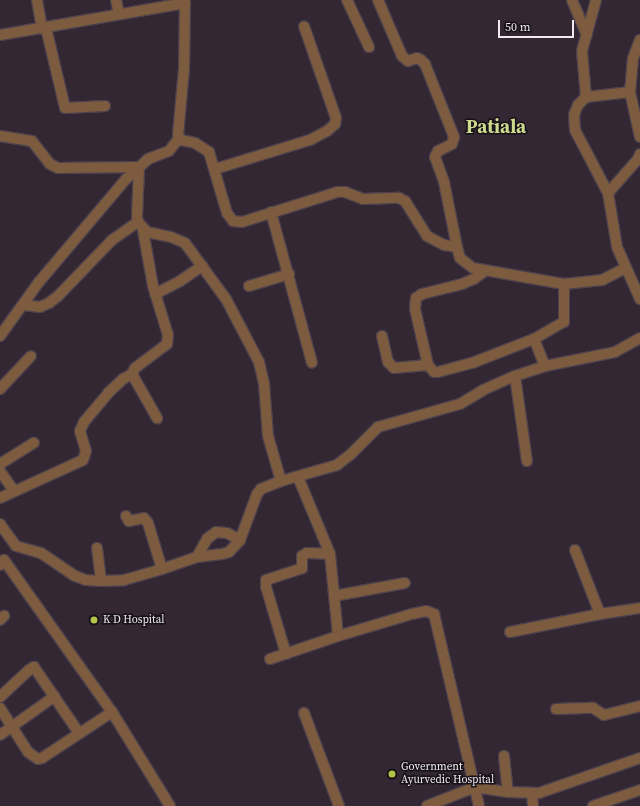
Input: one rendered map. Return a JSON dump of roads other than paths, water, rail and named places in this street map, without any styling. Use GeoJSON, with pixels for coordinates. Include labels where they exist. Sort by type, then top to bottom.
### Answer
{"type":"FeatureCollection","features":[{"type":"Feature","properties":{"kind":"street"},"geometry":{"type":"LineString","coordinates":[[37,0],[65,108],[105,106]]}},
{"type":"Feature","properties":{"kind":"street"},"geometry":{"type":"LineString","coordinates":[[116,0],[119,14]]}},
{"type":"Feature","properties":{"kind":"street"},"geometry":{"type":"LineString","coordinates":[[347,0],[369,47]]}},
{"type":"Feature","properties":{"kind":"street"},"geometry":{"type":"LineString","coordinates":[[378,0],[402,56],[408,61],[416,58],[422,60],[425,64],[454,137],[452,144],[438,151],[435,157],[444,182],[460,258],[473,268],[564,284],[602,280],[626,268]]}},
{"type":"Feature","properties":{"kind":"street"},"geometry":{"type":"LineString","coordinates":[[572,0],[587,34]]}},
{"type":"Feature","properties":{"kind":"street"},"geometry":{"type":"LineString","coordinates":[[586,97],[582,52],[596,0]]}},
{"type":"Feature","properties":{"kind":"street"},"geometry":{"type":"LineString","coordinates":[[0,35],[185,1],[184,69],[178,138],[169,151],[148,159],[126,179],[39,282],[24,305],[0,336]]}},
{"type":"Feature","properties":{"kind":"street"},"geometry":{"type":"LineString","coordinates":[[215,169],[310,140],[327,131],[335,124],[336,118],[304,26]]}},
{"type":"Feature","properties":{"kind":"street"},"geometry":{"type":"LineString","coordinates":[[640,40],[633,58],[630,92],[640,137]]}},
{"type":"Feature","properties":{"kind":"street"},"geometry":{"type":"LineString","coordinates":[[630,92],[586,97],[578,105],[574,115],[575,130],[608,193],[617,247],[640,299]]}},
{"type":"Feature","properties":{"kind":"street"},"geometry":{"type":"LineString","coordinates":[[0,136],[32,141],[50,164],[58,168],[139,167]]}},
{"type":"Feature","properties":{"kind":"street"},"geometry":{"type":"LineString","coordinates":[[178,138],[184,141],[195,142],[203,147],[212,157],[227,213],[233,221],[242,222],[338,192],[345,192],[363,199],[399,198],[405,201],[427,236],[444,245],[457,247]]}},
{"type":"Feature","properties":{"kind":"street"},"geometry":{"type":"LineString","coordinates":[[608,193],[638,159],[640,154]]}},
{"type":"Feature","properties":{"kind":"street"},"geometry":{"type":"LineString","coordinates":[[0,498],[83,460],[86,451],[80,432],[84,422],[108,393],[132,374],[135,368],[167,344],[168,335],[155,294],[141,226],[137,217],[139,167]]}},
{"type":"Feature","properties":{"kind":"street"},"geometry":{"type":"LineString","coordinates":[[272,212],[312,363]]}},
{"type":"Feature","properties":{"kind":"street"},"geometry":{"type":"LineString","coordinates":[[141,226],[151,234],[181,240],[226,299],[259,362],[264,383],[268,436],[281,481]]}},
{"type":"Feature","properties":{"kind":"street"},"geometry":{"type":"LineString","coordinates":[[24,305],[40,307],[49,303],[58,296],[112,240],[141,226]]}},
{"type":"Feature","properties":{"kind":"street"},"geometry":{"type":"LineString","coordinates":[[155,294],[180,281],[202,266]]}},
{"type":"Feature","properties":{"kind":"street"},"geometry":{"type":"LineString","coordinates":[[485,271],[474,279],[462,284],[422,294],[416,298],[415,309],[428,365],[434,372],[472,363],[534,339],[564,322],[564,284]]}},
{"type":"Feature","properties":{"kind":"street"},"geometry":{"type":"LineString","coordinates":[[249,286],[289,274]]}},
{"type":"Feature","properties":{"kind":"street"},"geometry":{"type":"LineString","coordinates":[[382,336],[388,362],[392,366],[401,368],[428,365]]}},
{"type":"Feature","properties":{"kind":"street"},"geometry":{"type":"LineString","coordinates":[[0,524],[16,546],[35,550],[75,576],[86,580],[124,580],[197,557],[229,552],[240,540],[257,494],[267,486],[337,465],[350,455],[378,427],[460,404],[483,390],[515,376],[545,366],[615,352],[640,338]]}},
{"type":"Feature","properties":{"kind":"street"},"geometry":{"type":"LineString","coordinates":[[534,339],[545,366]]}},
{"type":"Feature","properties":{"kind":"street"},"geometry":{"type":"LineString","coordinates":[[0,389],[31,356]]}},
{"type":"Feature","properties":{"kind":"street"},"geometry":{"type":"LineString","coordinates":[[132,374],[157,418]]}},
{"type":"Feature","properties":{"kind":"street"},"geometry":{"type":"LineString","coordinates":[[515,376],[527,461]]}},
{"type":"Feature","properties":{"kind":"street"},"geometry":{"type":"LineString","coordinates":[[0,464],[34,443]]}},
{"type":"Feature","properties":{"kind":"street"},"geometry":{"type":"LineString","coordinates":[[0,471],[14,491]]}},
{"type":"Feature","properties":{"kind":"street"},"geometry":{"type":"LineString","coordinates":[[298,477],[330,554],[338,636]]}},
{"type":"Feature","properties":{"kind":"street"},"geometry":{"type":"LineString","coordinates":[[126,516],[129,521],[144,518],[148,523],[162,569]]}},
{"type":"Feature","properties":{"kind":"street"},"geometry":{"type":"LineString","coordinates":[[197,557],[207,539],[216,532],[227,533],[240,540]]}},
{"type":"Feature","properties":{"kind":"street"},"geometry":{"type":"LineString","coordinates":[[16,546],[2,562],[112,712],[170,806]]}},
{"type":"Feature","properties":{"kind":"street"},"geometry":{"type":"LineString","coordinates":[[97,548],[101,581]]}},
{"type":"Feature","properties":{"kind":"street"},"geometry":{"type":"LineString","coordinates":[[575,550],[600,614]]}},
{"type":"Feature","properties":{"kind":"street"},"geometry":{"type":"LineString","coordinates":[[286,654],[266,588],[266,580],[302,568],[302,556],[307,553],[330,554]]}},
{"type":"Feature","properties":{"kind":"street"},"geometry":{"type":"LineString","coordinates":[[334,596],[404,583]]}},
{"type":"Feature","properties":{"kind":"street"},"geometry":{"type":"LineString","coordinates":[[510,632],[600,614],[640,608]]}},
{"type":"Feature","properties":{"kind":"street"},"geometry":{"type":"LineString","coordinates":[[270,659],[338,636],[412,614],[426,611],[434,614],[479,806]]}},
{"type":"Feature","properties":{"kind":"street"},"geometry":{"type":"LineString","coordinates":[[0,696],[34,667],[79,733]]}},
{"type":"Feature","properties":{"kind":"street"},"geometry":{"type":"LineString","coordinates":[[0,736],[55,696]]}},
{"type":"Feature","properties":{"kind":"street"},"geometry":{"type":"LineString","coordinates":[[556,709],[593,708],[604,715],[640,706]]}},
{"type":"Feature","properties":{"kind":"street"},"geometry":{"type":"LineString","coordinates":[[0,708],[28,752],[38,759],[42,758],[112,712]]}},
{"type":"Feature","properties":{"kind":"street"},"geometry":{"type":"LineString","coordinates":[[304,713],[338,806]]}},
{"type":"Feature","properties":{"kind":"street"},"geometry":{"type":"LineString","coordinates":[[504,756],[508,792]]}},
{"type":"Feature","properties":{"kind":"street"},"geometry":{"type":"LineString","coordinates":[[427,806],[475,787],[532,794],[548,790],[640,758]]}},
{"type":"Feature","properties":{"kind":"street"},"geometry":{"type":"LineString","coordinates":[[593,806],[640,790]]}},
{"type":"Feature","properties":{"kind":"street"},"geometry":{"type":"LineString","coordinates":[[532,794],[533,806]]}},
{"type":"Feature","properties":{"kind":"place","name":"K D Hospital"},"geometry":{"type":"Point","coordinates":[94,620]}},
{"type":"Feature","properties":{"kind":"place","name":"Government Ayurvedic Hospital"},"geometry":{"type":"Point","coordinates":[392,774]}},
{"type":"Feature","properties":{"kind":"district","name":"Patiala"},"geometry":{"type":"Point","coordinates":[496,127]}}]}
